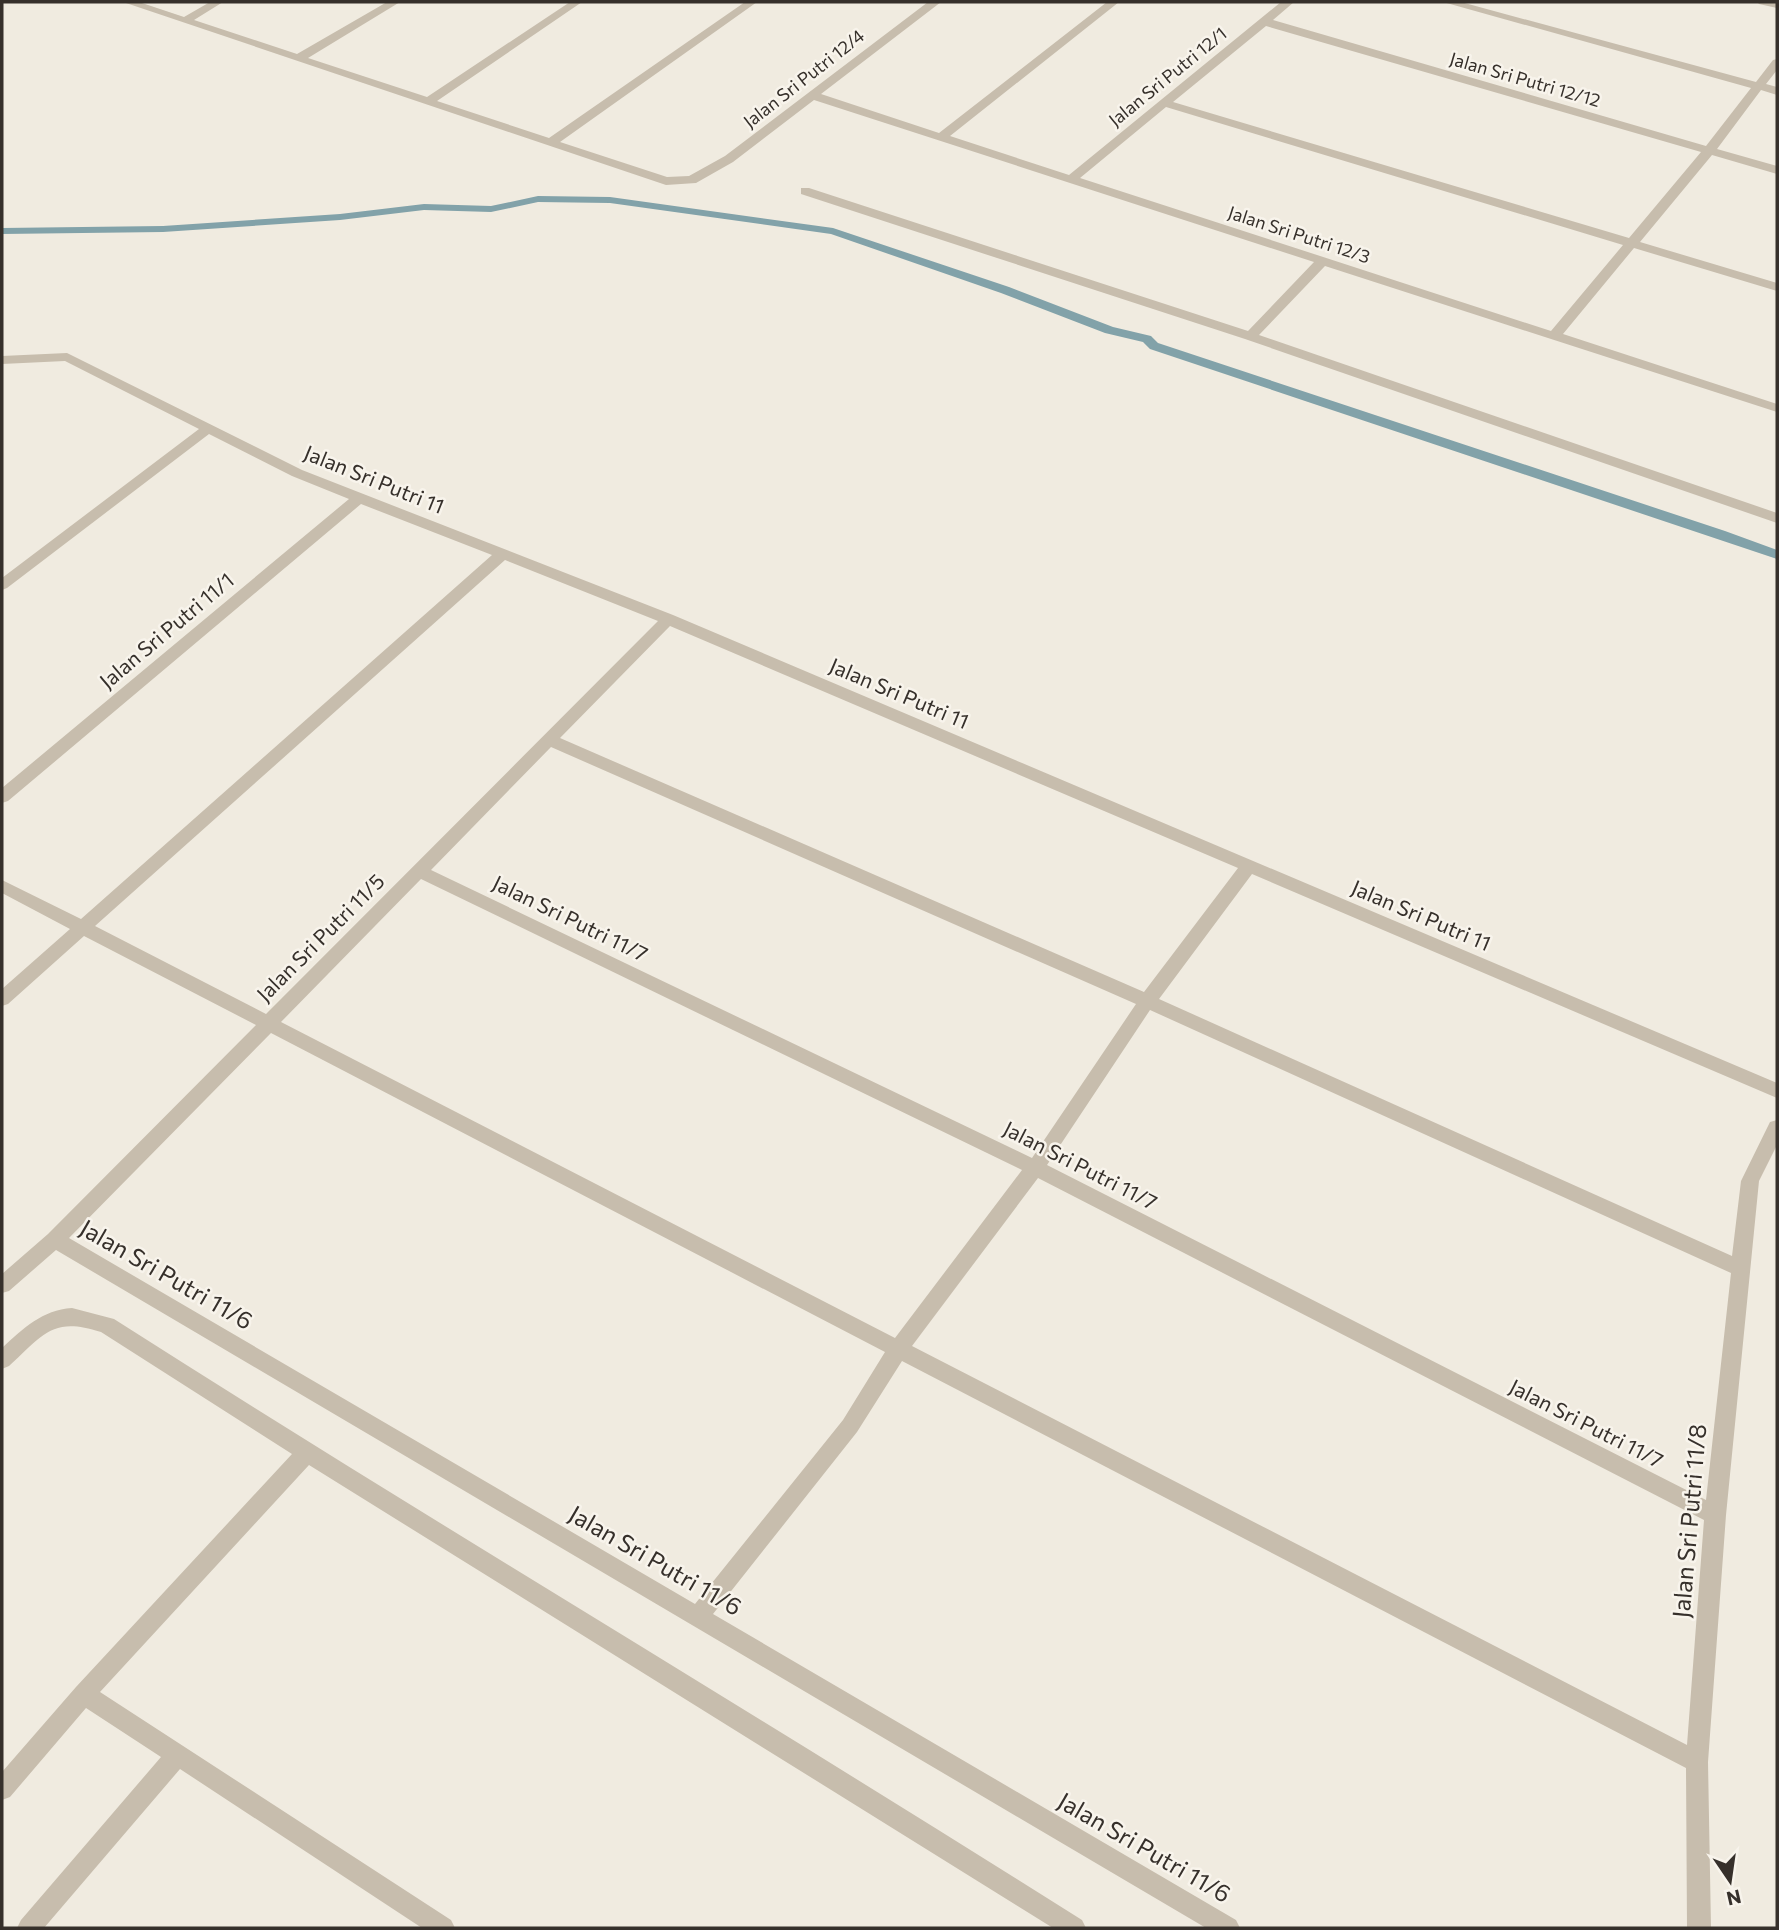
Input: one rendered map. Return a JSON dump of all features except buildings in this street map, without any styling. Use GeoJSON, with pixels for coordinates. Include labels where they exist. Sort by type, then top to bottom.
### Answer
{"type":"FeatureCollection","features":[{"type":"Feature","properties":{"kind":"street"},"geometry":{"type":"LineString","coordinates":[[129,2],[550,144],[752,2]]}},
{"type":"Feature","properties":{"kind":"street"},"geometry":{"type":"LineString","coordinates":[[186,20],[218,2]]}},
{"type":"Feature","properties":{"kind":"street"},"geometry":{"type":"LineString","coordinates":[[299,58],[395,2]]}},
{"type":"Feature","properties":{"kind":"street"},"geometry":{"type":"LineString","coordinates":[[429,101],[577,2]]}},
{"type":"Feature","properties":{"kind":"street","name":"Jalan Sri Putri 12/4"},"geometry":{"type":"LineString","coordinates":[[550,144],[666,181],[692,180],[729,159],[934,2]]}},
{"type":"Feature","properties":{"kind":"street"},"geometry":{"type":"LineString","coordinates":[[941,137],[1114,2]]}},
{"type":"Feature","properties":{"kind":"street","name":"Jalan Sri Putri 12/1"},"geometry":{"type":"LineString","coordinates":[[1070,180],[1288,2]]}},
{"type":"Feature","properties":{"kind":"street"},"geometry":{"type":"LineString","coordinates":[[1449,2],[1777,91]]}},
{"type":"Feature","properties":{"kind":"street"},"geometry":{"type":"LineString","coordinates":[[1763,2],[1777,5]]}},
{"type":"Feature","properties":{"kind":"street","name":"Jalan Sri Putri 12/12"},"geometry":{"type":"LineString","coordinates":[[1263,21],[1777,170]]}},
{"type":"Feature","properties":{"kind":"street"},"geometry":{"type":"LineString","coordinates":[[1554,336],[1708,152],[1777,62]]}},
{"type":"Feature","properties":{"kind":"street","name":"Jalan Sri Putri 12/3"},"geometry":{"type":"LineString","coordinates":[[811,95],[1777,408]]}},
{"type":"Feature","properties":{"kind":"street"},"geometry":{"type":"LineString","coordinates":[[1164,103],[1777,287]]}},
{"type":"Feature","properties":{"kind":"street"},"geometry":{"type":"LineString","coordinates":[[805,191],[1250,336],[1777,518]]}},
{"type":"Feature","properties":{"kind":"street"},"geometry":{"type":"LineString","coordinates":[[1250,336],[1323,261]]}},
{"type":"Feature","properties":{"kind":"street","name":"Jalan Sri Putri 11"},"geometry":{"type":"LineString","coordinates":[[2,360],[67,357],[297,472],[668,619],[1777,1091]]}},
{"type":"Feature","properties":{"kind":"street"},"geometry":{"type":"LineString","coordinates":[[2,585],[209,428]]}},
{"type":"Feature","properties":{"kind":"street","name":"Jalan Sri Putri 11/1"},"geometry":{"type":"LineString","coordinates":[[2,797],[360,498]]}},
{"type":"Feature","properties":{"kind":"street"},"geometry":{"type":"LineString","coordinates":[[2,999],[503,554]]}},
{"type":"Feature","properties":{"kind":"street","name":"Jalan Sri Putri 11/5"},"geometry":{"type":"LineString","coordinates":[[2,1284],[55,1240],[668,619]]}},
{"type":"Feature","properties":{"kind":"street"},"geometry":{"type":"LineString","coordinates":[[549,740],[1147,1001],[1740,1268]]}},
{"type":"Feature","properties":{"kind":"street"},"geometry":{"type":"LineString","coordinates":[[698,1617],[850,1426],[898,1349],[1035,1168],[1147,1001],[1248,866]]}},
{"type":"Feature","properties":{"kind":"street","name":"Jalan Sri Putri 11/7"},"geometry":{"type":"LineString","coordinates":[[419,871],[1035,1168],[1715,1516]]}},
{"type":"Feature","properties":{"kind":"street"},"geometry":{"type":"LineString","coordinates":[[2,886],[1697,1762]]}},
{"type":"Feature","properties":{"kind":"street","name":"Jalan Sri Putri 11/8"},"geometry":{"type":"LineString","coordinates":[[1699,1928],[1697,1762],[1715,1516],[1750,1181],[1777,1127]]}},
{"type":"Feature","properties":{"kind":"street","name":"Jalan Sri Putri 11/6"},"geometry":{"type":"LineString","coordinates":[[55,1240],[1228,1928]]}},
{"type":"Feature","properties":{"kind":"street"},"geometry":{"type":"LineString","coordinates":[[2,1360],[45,1322],[62,1316],[79,1315],[107,1325],[306,1454],[921,1831],[1074,1928]]}},
{"type":"Feature","properties":{"kind":"street"},"geometry":{"type":"LineString","coordinates":[[2,1789],[84,1694],[306,1454]]}},
{"type":"Feature","properties":{"kind":"street"},"geometry":{"type":"LineString","coordinates":[[84,1694],[443,1928]]}},
{"type":"Feature","properties":{"kind":"street"},"geometry":{"type":"LineString","coordinates":[[29,1928],[178,1754]]}},
{"type":"Feature","properties":{"kind":"waterway"},"geometry":{"type":"LineString","coordinates":[[2,231],[163,229],[340,217],[424,207],[491,209],[538,199],[610,200],[833,231],[1005,290],[1109,330],[1147,339],[1154,346],[1777,555]]}}]}
